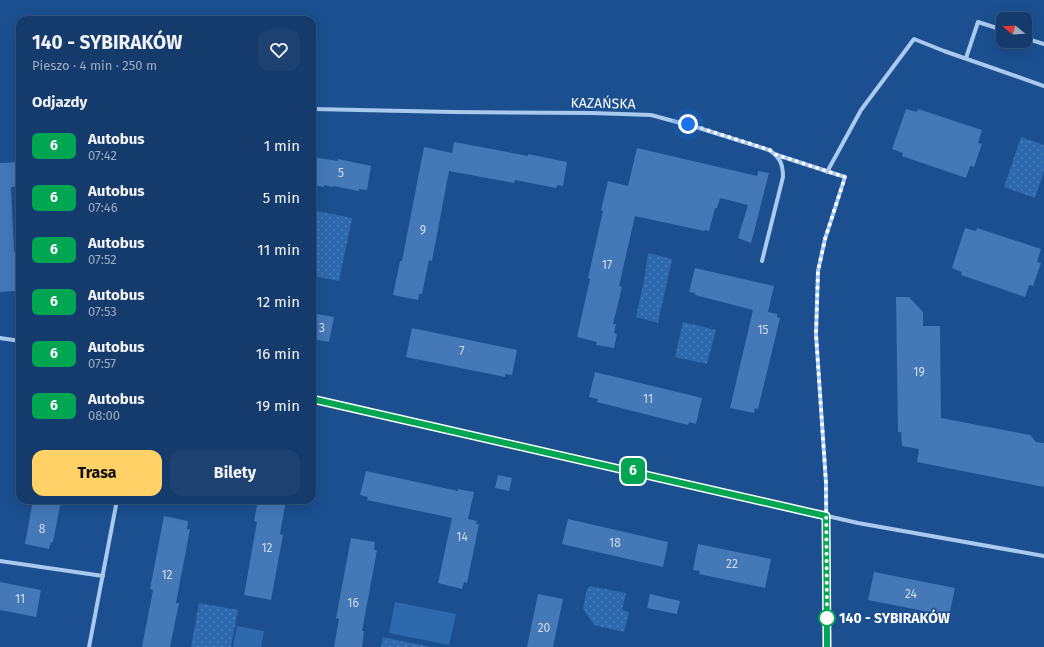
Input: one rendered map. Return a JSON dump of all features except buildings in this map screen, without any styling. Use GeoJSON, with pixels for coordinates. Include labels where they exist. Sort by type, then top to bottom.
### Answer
{"type":"FeatureCollection","features":[{"type":"Feature","properties":{"kind":"street"},"geometry":{"type":"LineString","coordinates":[[966,58],[978,22],[996,28]]}},
{"type":"Feature","properties":{"kind":"street"},"geometry":{"type":"LineString","coordinates":[[827,172],[861,110],[914,39],[1044,86]]}},
{"type":"Feature","properties":{"kind":"street"},"geometry":{"type":"LineString","coordinates":[[1032,40],[1044,44]]}},
{"type":"Feature","properties":{"kind":"street","name":"KAZAŃSKA"},"geometry":{"type":"LineString","coordinates":[[316,109],[651,115],[770,150],[777,155],[845,177],[825,239],[818,271],[816,334],[826,483],[826,516]]}},
{"type":"Feature","properties":{"kind":"street"},"geometry":{"type":"LineString","coordinates":[[762,261],[782,186],[783,168],[777,155]]}},
{"type":"Feature","properties":{"kind":"street"},"geometry":{"type":"LineString","coordinates":[[0,338],[16,340]]}},
{"type":"Feature","properties":{"kind":"street"},"geometry":{"type":"LineString","coordinates":[[316,400],[858,523],[1044,556]]}},
{"type":"Feature","properties":{"kind":"street"},"geometry":{"type":"LineString","coordinates":[[89,647],[116,504]]}},
{"type":"Feature","properties":{"kind":"street"},"geometry":{"type":"LineString","coordinates":[[826,516],[827,647]]}},
{"type":"Feature","properties":{"kind":"street"},"geometry":{"type":"LineString","coordinates":[[0,561],[103,576]]}},
{"type":"Feature","properties":{"kind":"shaded area"},"geometry":{"type":"Polygon","coordinates":[[[1021,137],[1044,145],[1044,171],[1035,198],[1004,187],[1021,137]]]}},
{"type":"Feature","properties":{"kind":"shaded area"},"geometry":{"type":"Polygon","coordinates":[[[316,211],[352,218],[339,281],[316,277],[316,211]]]}},
{"type":"Feature","properties":{"kind":"shaded area"},"geometry":{"type":"Polygon","coordinates":[[[648,253],[672,259],[658,323],[636,317],[644,281],[648,253]]]}},
{"type":"Feature","properties":{"kind":"shaded area"},"geometry":{"type":"Polygon","coordinates":[[[683,322],[716,330],[707,364],[675,357],[683,322]]]}},
{"type":"Feature","properties":{"kind":"shaded area"},"geometry":{"type":"Polygon","coordinates":[[[590,586],[626,593],[622,610],[629,612],[624,632],[594,625],[583,609],[587,589],[590,586]]]}},
{"type":"Feature","properties":{"kind":"shaded area"},"geometry":{"type":"Polygon","coordinates":[[[395,602],[456,614],[449,645],[389,633],[395,602]]]}},
{"type":"Feature","properties":{"kind":"shaded area"},"geometry":{"type":"Polygon","coordinates":[[[199,603],[238,610],[231,647],[191,647],[199,603]]]}},
{"type":"Feature","properties":{"kind":"shaded area"},"geometry":{"type":"Polygon","coordinates":[[[237,626],[264,631],[261,647],[233,647],[237,626]]]}},
{"type":"Feature","properties":{"kind":"shaded area"},"geometry":{"type":"Polygon","coordinates":[[[383,637],[430,647],[381,647],[383,637]]]}},
{"type":"Feature","properties":{"kind":"bus line","name":"6"},"geometry":{"type":"LineString","coordinates":[[316,400],[826,516],[827,647]]}},
{"type":"Feature","properties":{"kind":"place","name":"140 - SYBIRAKÓW"},"geometry":{"type":"Point","coordinates":[827,618]}},
{"type":"Feature","properties":{"kind":"route"},"geometry":{"type":"LineString","coordinates":[[688,124],[770,150],[777,155],[845,177],[825,239],[818,271],[816,334],[826,483],[827,621],[827,618]]}}]}
